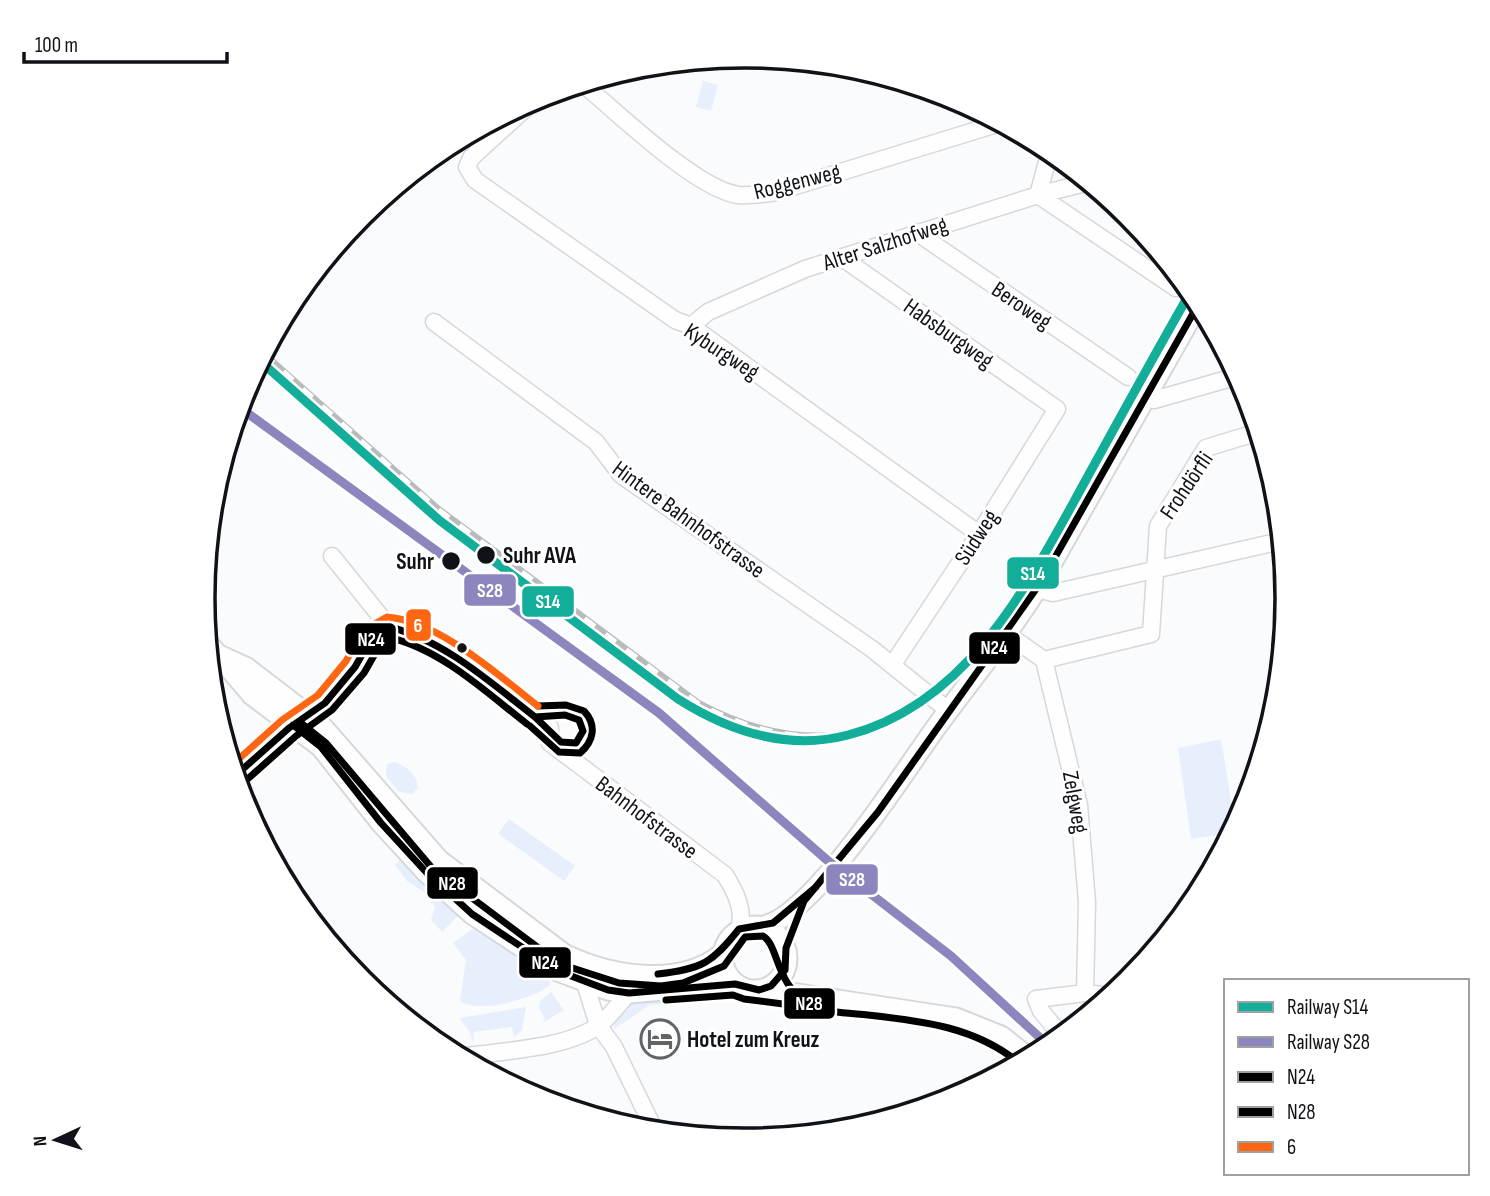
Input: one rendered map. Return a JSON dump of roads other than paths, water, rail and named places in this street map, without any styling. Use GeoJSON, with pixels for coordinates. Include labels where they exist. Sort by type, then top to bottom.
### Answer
{"type":"FeatureCollection","features":[{"type":"Feature","properties":{"kind":"main road"},"geometry":{"type":"LineString","coordinates":[[1020,1051],[1001,1036],[956,1018],[814,995],[746,989],[735,984],[724,970],[723,953],[728,939],[739,929],[764,926],[804,901],[878,812],[1037,589],[1192,315]]}},
{"type":"Feature","properties":{"kind":"main road"},"geometry":{"type":"LineString","coordinates":[[219,656],[252,695],[333,735],[439,860],[564,954],[587,965],[637,975],[686,971],[723,953]]}},
{"type":"Feature","properties":{"kind":"main road"},"geometry":{"type":"LineString","coordinates":[[243,769],[300,720]]}},
{"type":"Feature","properties":{"kind":"main road"},"geometry":{"type":"LineString","coordinates":[[300,720],[381,823],[426,872],[472,914],[558,971],[585,983],[629,993],[735,984]]}},
{"type":"Feature","properties":{"kind":"main road"},"geometry":{"type":"LineString","coordinates":[[765,989],[782,976],[804,901]]}},
{"type":"Feature","properties":{"kind":"main road"},"geometry":{"type":"LineString","coordinates":[[764,926],[778,935],[799,982],[814,995]]}},
{"type":"Feature","properties":{"kind":"street","name":"Roggenweg"},"geometry":{"type":"LineString","coordinates":[[592,91],[690,170],[722,190],[737,195],[776,192],[987,127]]}},
{"type":"Feature","properties":{"kind":"street","name":"Kyburgweg"},"geometry":{"type":"LineString","coordinates":[[511,123],[467,166],[475,180],[675,320],[691,326],[979,534]]}},
{"type":"Feature","properties":{"kind":"street"},"geometry":{"type":"LineString","coordinates":[[1047,164],[1038,195],[1171,285]]}},
{"type":"Feature","properties":{"kind":"street","name":"Alter Salzhofweg"},"geometry":{"type":"LineString","coordinates":[[691,326],[708,312],[805,269],[916,232],[1076,185]]}},
{"type":"Feature","properties":{"kind":"street","name":"Beroweg"},"geometry":{"type":"LineString","coordinates":[[916,232],[1128,377]]}},
{"type":"Feature","properties":{"kind":"street","name":"Habsburgweg"},"geometry":{"type":"LineString","coordinates":[[841,257],[1057,409]]}},
{"type":"Feature","properties":{"kind":"street","name":"Hintere Bahnhofstrasse"},"geometry":{"type":"LineString","coordinates":[[434,322],[596,442],[621,475],[893,664],[949,710]]}},
{"type":"Feature","properties":{"kind":"street"},"geometry":{"type":"LineString","coordinates":[[1146,397],[1154,400],[1227,379]]}},
{"type":"Feature","properties":{"kind":"street","name":"Südweg"},"geometry":{"type":"LineString","coordinates":[[893,664],[1057,409]]}},
{"type":"Feature","properties":{"kind":"street","name":"Frohdörfli"},"geometry":{"type":"LineString","coordinates":[[1044,660],[1151,634],[1158,526],[1206,448],[1249,435]]}},
{"type":"Feature","properties":{"kind":"street"},"geometry":{"type":"LineString","coordinates":[[1037,589],[1053,593],[1272,543]]}},
{"type":"Feature","properties":{"kind":"street"},"geometry":{"type":"LineString","coordinates":[[300,720],[335,693],[372,637],[389,627],[332,556]]}},
{"type":"Feature","properties":{"kind":"street","name":"Bahnhofstrasse"},"geometry":{"type":"LineString","coordinates":[[389,627],[421,637],[550,728],[550,743],[725,875],[731,884],[740,914],[739,929]]}},
{"type":"Feature","properties":{"kind":"street"},"geometry":{"type":"LineString","coordinates":[[1007,634],[1044,660]]}},
{"type":"Feature","properties":{"kind":"street","name":"Zelgweg"},"geometry":{"type":"LineString","coordinates":[[1044,660],[1079,805],[1087,902],[1085,993]]}},
{"type":"Feature","properties":{"kind":"street"},"geometry":{"type":"LineString","coordinates":[[585,983],[598,1025],[614,1047],[649,1119]]}},
{"type":"Feature","properties":{"kind":"street"},"geometry":{"type":"LineString","coordinates":[[476,1055],[552,1043],[598,1025],[629,993]]}},
{"type":"Feature","properties":{"kind":"street"},"geometry":{"type":"LineString","coordinates":[[1054,1027],[1041,1011],[1036,999],[1085,993],[1096,994]]}},
{"type":"Feature","properties":{"kind":"railway"},"geometry":{"type":"LineString","coordinates":[[272,361],[438,509],[698,703],[740,722],[783,733],[827,736],[872,729]]}},
{"type":"Feature","properties":{"kind":"rail line","name":"S14"},"geometry":{"type":"LineString","coordinates":[[268,368],[439,520],[678,699],[739,729],[803,741],[848,735],[891,719],[929,696],[963,666],[993,632],[1044,555],[1184,303]]}},
{"type":"Feature","properties":{"kind":"rail line","name":"S28"},"geometry":{"type":"LineString","coordinates":[[249,414],[659,713],[827,860],[951,956],[1040,1037]]}},
{"type":"Feature","properties":{"kind":"place","name":"Suhr AVA"},"geometry":{"type":"Point","coordinates":[486,555]}},
{"type":"Feature","properties":{"kind":"place","name":"Suhr"},"geometry":{"type":"Point","coordinates":[451,561]}},
{"type":"Feature","properties":{"kind":"place","name":"Hotel zum Kreuz"},"geometry":{"type":"Point","coordinates":[660,1039]}}]}
